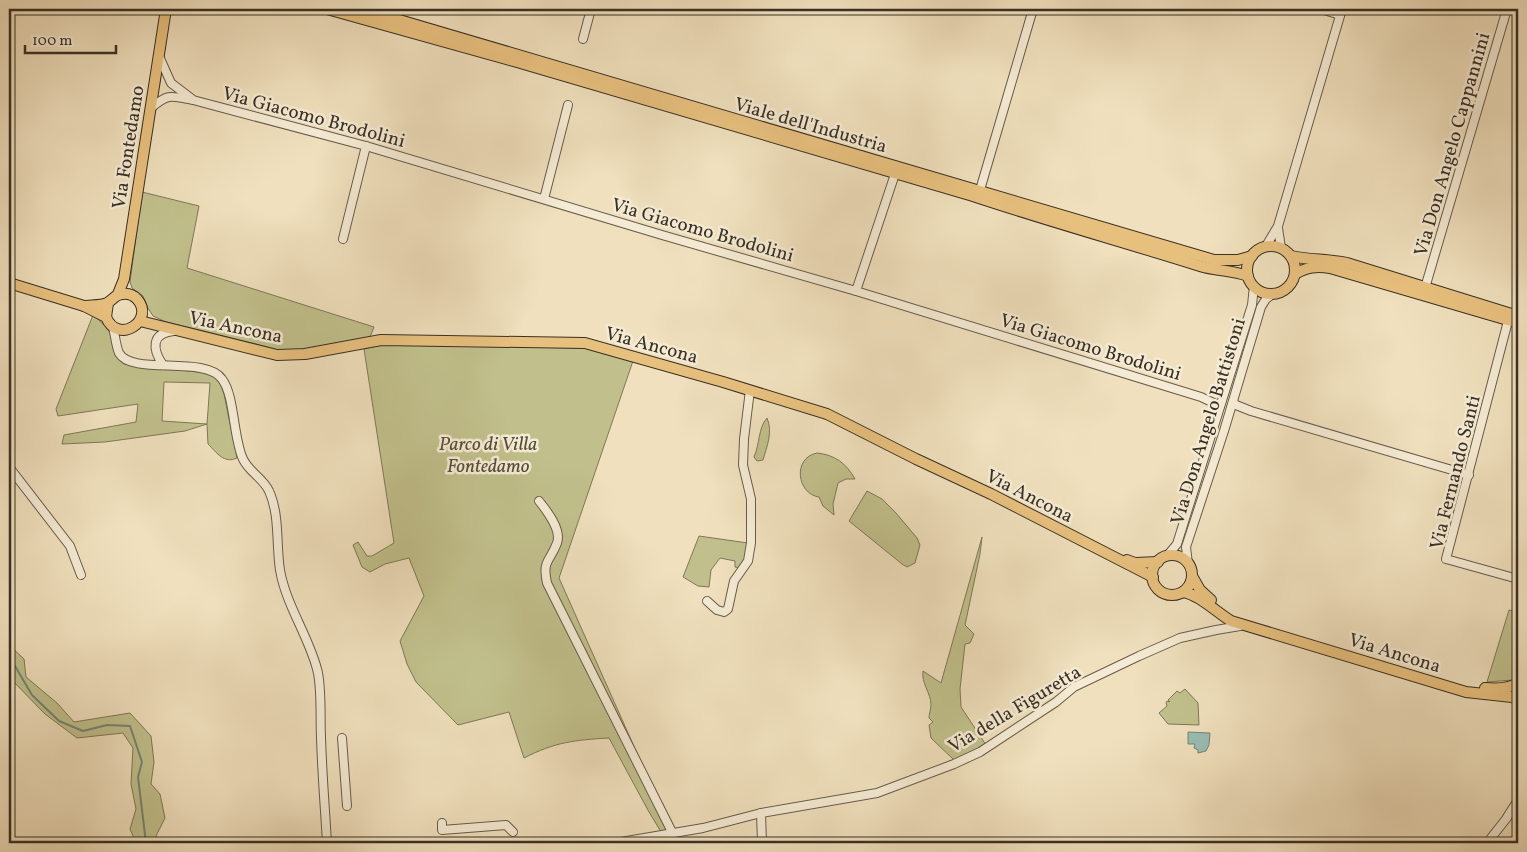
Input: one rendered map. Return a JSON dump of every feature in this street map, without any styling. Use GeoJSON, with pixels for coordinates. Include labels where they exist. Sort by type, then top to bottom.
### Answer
{"type":"FeatureCollection","features":[{"type":"Feature","properties":{"kind":"main road","name":"Via Fontedamo"},"geometry":{"type":"LineString","coordinates":[[118,294],[124,280],[166,9]]}},
{"type":"Feature","properties":{"kind":"main road","name":"Via Fontedamo"},"geometry":{"type":"LineString","coordinates":[[164,20],[170,9]]}},
{"type":"Feature","properties":{"kind":"main road","name":"Viale dell'Industria"},"geometry":{"type":"LineString","coordinates":[[327,9],[527,65],[973,196],[1042,219],[1206,268],[1236,272],[1248,276]]}},
{"type":"Feature","properties":{"kind":"main road","name":"Viale dell'Industria"},"geometry":{"type":"LineString","coordinates":[[362,9],[1214,260],[1238,260],[1252,256]]}},
{"type":"Feature","properties":{"kind":"main road"},"geometry":{"type":"LineString","coordinates":[[1274,293],[1267,293],[1254,286],[1248,276],[1247,269],[1252,256],[1260,248],[1266,246],[1281,248],[1291,256],[1302,259],[1330,259],[1347,263],[1518,316]]}},
{"type":"Feature","properties":{"kind":"main road"},"geometry":{"type":"LineString","coordinates":[[1291,256],[1295,274],[1316,266],[1330,268],[1513,322]]}},
{"type":"Feature","properties":{"kind":"main road","name":"Via Don Angelo Battistoni"},"geometry":{"type":"LineString","coordinates":[[1274,293],[1288,287],[1295,274]]}},
{"type":"Feature","properties":{"kind":"main road"},"geometry":{"type":"LineString","coordinates":[[124,280],[130,295]]}},
{"type":"Feature","properties":{"kind":"main road"},"geometry":{"type":"LineString","coordinates":[[9,283],[84,306],[106,317],[113,327],[124,330],[136,326],[141,316],[138,300],[130,295],[118,294],[108,303],[106,317]]}},
{"type":"Feature","properties":{"kind":"main road"},"geometry":{"type":"LineString","coordinates":[[84,306],[108,303]]}},
{"type":"Feature","properties":{"kind":"main road","name":"Via Ancona"},"geometry":{"type":"LineString","coordinates":[[141,316],[161,326],[177,331],[277,354],[290,355],[381,340],[585,343],[827,414],[1153,578],[1158,589],[1165,594],[1174,595],[1183,592],[1194,594],[1215,611],[1232,621],[1466,692],[1518,699]]}},
{"type":"Feature","properties":{"kind":"main road","name":"Via Ancona"},"geometry":{"type":"LineString","coordinates":[[1100,551],[1135,563],[1179,557],[1188,564],[1200,590],[1218,606],[1236,616],[1466,686],[1494,688],[1518,684]]}},
{"type":"Feature","properties":{"kind":"main road"},"geometry":{"type":"LineString","coordinates":[[1153,578],[1154,569],[1163,559]]}},
{"type":"Feature","properties":{"kind":"main road"},"geometry":{"type":"LineString","coordinates":[[1183,592],[1190,585],[1192,576]]}},
{"type":"Feature","properties":{"kind":"main road"},"geometry":{"type":"LineString","coordinates":[[1518,684],[1518,699]]}},
{"type":"Feature","properties":{"kind":"street"},"geometry":{"type":"LineString","coordinates":[[584,39],[591,9]]}},
{"type":"Feature","properties":{"kind":"street"},"geometry":{"type":"LineString","coordinates":[[980,190],[1033,9]]}},
{"type":"Feature","properties":{"kind":"street"},"geometry":{"type":"LineString","coordinates":[[1266,246],[1278,226],[1341,12],[1321,9]]}},
{"type":"Feature","properties":{"kind":"street","name":"Via Don Angelo Cappannini"},"geometry":{"type":"LineString","coordinates":[[1425,288],[1507,9]]}},
{"type":"Feature","properties":{"kind":"street","name":"Via Giacomo Brodolini"},"geometry":{"type":"LineString","coordinates":[[159,56],[171,83],[193,100]]}},
{"type":"Feature","properties":{"kind":"street"},"geometry":{"type":"LineString","coordinates":[[154,85],[171,83]]}},
{"type":"Feature","properties":{"kind":"street","name":"Via Giacomo Brodolini"},"geometry":{"type":"LineString","coordinates":[[154,85],[170,96],[193,100],[366,146],[856,291],[1221,402]]}},
{"type":"Feature","properties":{"kind":"street"},"geometry":{"type":"LineString","coordinates":[[151,108],[160,100],[170,96]]}},
{"type":"Feature","properties":{"kind":"street"},"geometry":{"type":"LineString","coordinates":[[544,199],[568,105]]}},
{"type":"Feature","properties":{"kind":"street"},"geometry":{"type":"LineString","coordinates":[[343,239],[366,146]]}},
{"type":"Feature","properties":{"kind":"street","name":"Viale dell'Industria"},"geometry":{"type":"LineString","coordinates":[[856,291],[896,174]]}},
{"type":"Feature","properties":{"kind":"street"},"geometry":{"type":"LineString","coordinates":[[1278,226],[1281,248]]}},
{"type":"Feature","properties":{"kind":"street","name":"Via Don Angelo Battistoni"},"geometry":{"type":"LineString","coordinates":[[1163,559],[1177,544],[1252,305],[1254,286]]}},
{"type":"Feature","properties":{"kind":"street","name":"Via Don Angelo Battistoni"},"geometry":{"type":"LineString","coordinates":[[1188,564],[1186,547],[1232,406],[1261,308],[1266,299],[1274,293]]}},
{"type":"Feature","properties":{"kind":"street","name":"Via Fernando Santi"},"geometry":{"type":"LineString","coordinates":[[1513,322],[1446,559],[1518,579]]}},
{"type":"Feature","properties":{"kind":"street"},"geometry":{"type":"LineString","coordinates":[[113,327],[120,353],[126,360],[137,364],[208,370],[220,376],[227,388],[242,458],[249,470],[267,486],[270,492],[275,517],[280,570],[288,597],[308,641],[318,671],[327,843]]}},
{"type":"Feature","properties":{"kind":"street"},"geometry":{"type":"LineString","coordinates":[[118,347],[121,339],[129,329]]}},
{"type":"Feature","properties":{"kind":"street"},"geometry":{"type":"LineString","coordinates":[[163,365],[155,350],[157,338],[164,333],[177,331]]}},
{"type":"Feature","properties":{"kind":"street"},"geometry":{"type":"LineString","coordinates":[[707,601],[717,610],[724,612],[728,609],[734,581],[748,561],[751,543],[751,499],[743,465],[743,456],[750,390]]}},
{"type":"Feature","properties":{"kind":"street"},"geometry":{"type":"LineString","coordinates":[[1232,406],[1236,405],[1250,411],[1469,475]]}},
{"type":"Feature","properties":{"kind":"street"},"geometry":{"type":"LineString","coordinates":[[9,467],[70,546],[81,575]]}},
{"type":"Feature","properties":{"kind":"street"},"geometry":{"type":"LineString","coordinates":[[539,502],[556,527],[558,542],[548,558],[544,569],[547,583],[673,834]]}},
{"type":"Feature","properties":{"kind":"street","name":"Via della Figuretta"},"geometry":{"type":"LineString","coordinates":[[615,843],[673,834],[803,805],[878,793],[980,752],[1056,702],[1074,687],[1139,656],[1180,638],[1235,626],[1250,627]]}},
{"type":"Feature","properties":{"kind":"street"},"geometry":{"type":"LineString","coordinates":[[342,738],[347,806]]}},
{"type":"Feature","properties":{"kind":"street"},"geometry":{"type":"LineString","coordinates":[[1487,843],[1518,800]]}},
{"type":"Feature","properties":{"kind":"street"},"geometry":{"type":"LineString","coordinates":[[761,813],[762,843]]}},
{"type":"Feature","properties":{"kind":"street"},"geometry":{"type":"LineString","coordinates":[[442,824],[442,830],[506,825],[512,832]]}},
{"type":"Feature","properties":{"kind":"green space"},"geometry":{"type":"Polygon","coordinates":[[[142,192],[199,206],[187,268],[374,327],[370,337],[299,350],[277,350],[166,322],[153,316],[143,296],[132,288],[130,282],[142,192]]]}},
{"type":"Feature","properties":{"kind":"green space"},"geometry":{"type":"Polygon","coordinates":[[[93,315],[110,333],[114,340],[118,358],[124,364],[207,373],[214,377],[220,383],[224,394],[237,458],[224,459],[208,444],[207,424],[185,431],[105,442],[62,444],[64,435],[136,422],[138,404],[58,416],[56,409],[93,315]],[[164,382],[162,421],[207,424],[210,383],[164,382]]]}},
{"type":"Feature","properties":{"kind":"green space","name":"Parco di Villa Fontedamo"},"geometry":{"type":"Polygon","coordinates":[[[381,345],[584,348],[634,358],[559,578],[673,834],[663,835],[609,738],[565,743],[546,748],[524,758],[509,712],[458,725],[416,682],[407,664],[400,641],[424,596],[409,558],[385,564],[370,572],[362,567],[353,545],[358,542],[367,556],[372,556],[394,543],[364,349],[381,345]]]}},
{"type":"Feature","properties":{"kind":"green space"},"geometry":{"type":"Polygon","coordinates":[[[767,418],[769,423],[768,444],[763,460],[757,461],[754,457],[762,426],[767,418]]]}},
{"type":"Feature","properties":{"kind":"green space"},"geometry":{"type":"Polygon","coordinates":[[[817,453],[835,458],[848,468],[855,479],[846,479],[838,483],[833,504],[834,515],[823,506],[819,497],[806,490],[800,476],[804,462],[809,456],[817,453]]]}},
{"type":"Feature","properties":{"kind":"green space"},"geometry":{"type":"Polygon","coordinates":[[[867,491],[882,499],[917,538],[920,545],[915,563],[907,567],[902,564],[849,521],[867,491]]]}},
{"type":"Feature","properties":{"kind":"green space"},"geometry":{"type":"Polygon","coordinates":[[[699,536],[748,543],[747,557],[740,568],[735,567],[735,561],[720,558],[711,570],[709,587],[698,586],[683,577],[699,536]]]}},
{"type":"Feature","properties":{"kind":"green space"},"geometry":{"type":"Polygon","coordinates":[[[982,537],[965,625],[974,634],[970,643],[965,644],[960,689],[961,707],[986,745],[955,761],[931,738],[929,725],[933,722],[929,718],[931,701],[923,680],[923,671],[941,683],[982,537]]]}},
{"type":"Feature","properties":{"kind":"green space"},"geometry":{"type":"Polygon","coordinates":[[[1509,610],[1518,612],[1518,674],[1513,680],[1487,682],[1509,610]]]}},
{"type":"Feature","properties":{"kind":"green space"},"geometry":{"type":"Polygon","coordinates":[[[9,645],[24,659],[26,677],[57,703],[74,722],[130,713],[151,736],[154,762],[151,784],[160,794],[165,818],[156,836],[159,843],[136,843],[130,829],[136,809],[131,784],[133,748],[123,733],[77,738],[45,714],[9,677],[9,645]]]}},
{"type":"Feature","properties":{"kind":"green space"},"geometry":{"type":"Polygon","coordinates":[[[1185,689],[1198,703],[1199,725],[1168,724],[1159,713],[1167,706],[1167,701],[1170,702],[1168,700],[1177,691],[1180,693],[1185,689]]]}},
{"type":"Feature","properties":{"kind":"water"},"geometry":{"type":"Polygon","coordinates":[[[1188,732],[1210,733],[1209,745],[1206,751],[1198,753],[1198,750],[1194,748],[1195,744],[1188,744],[1188,732]]]}},
{"type":"Feature","properties":{"kind":"waterway"},"geometry":{"type":"LineString","coordinates":[[9,659],[32,695],[59,721],[83,731],[107,725],[130,726],[142,762],[138,777],[146,843]]}}]}
